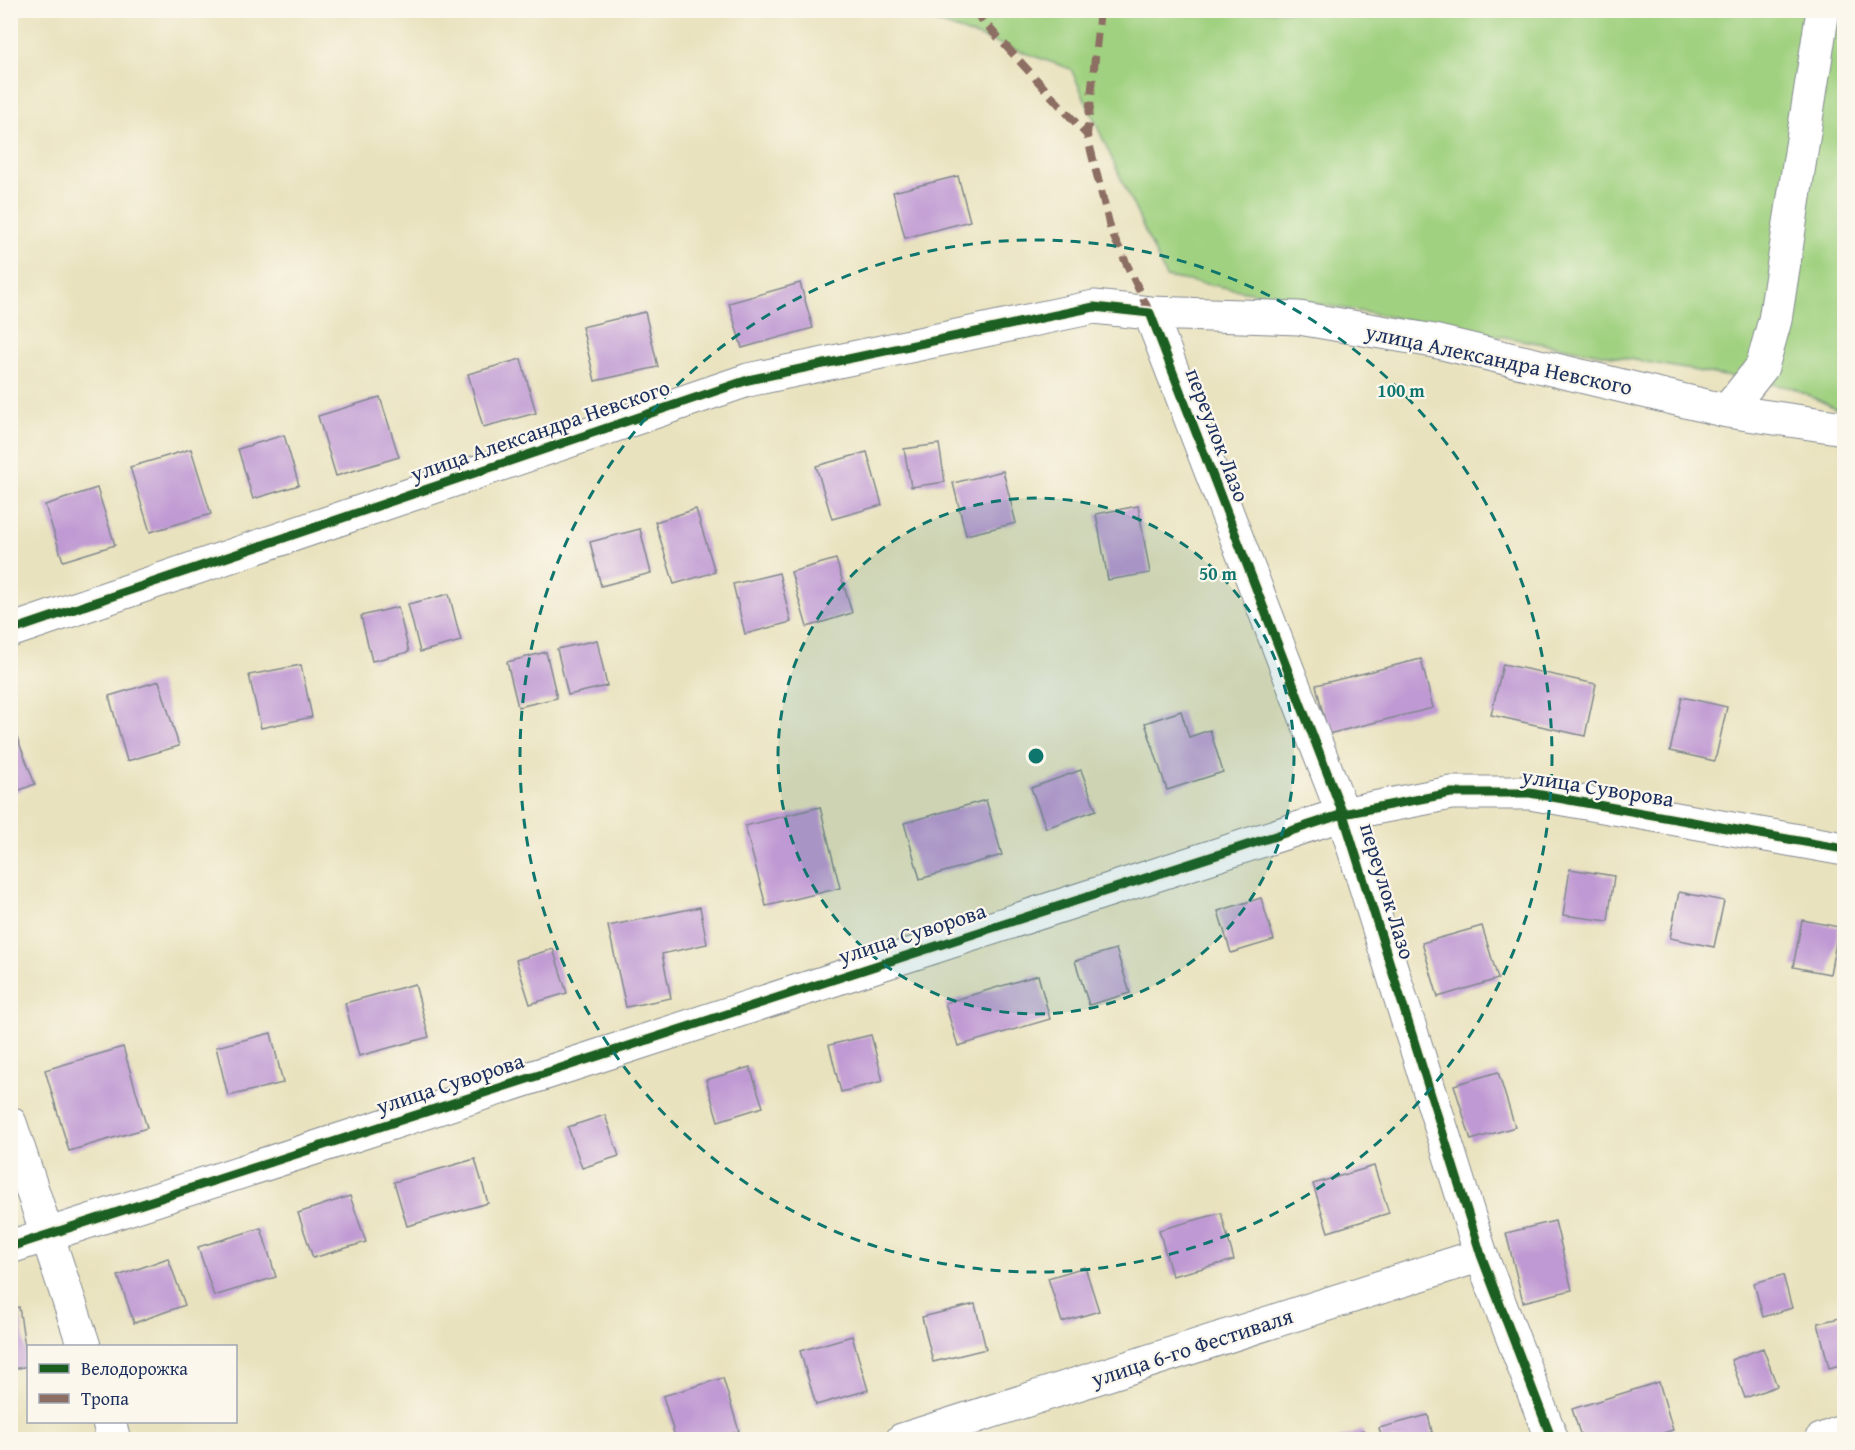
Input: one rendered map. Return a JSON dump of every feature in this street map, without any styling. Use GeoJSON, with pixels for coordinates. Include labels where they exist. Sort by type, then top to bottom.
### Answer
{"type":"FeatureCollection","features":[{"type":"Feature","properties":{"kind":"street"},"geometry":{"type":"LineString","coordinates":[[1727,411],[1762,367],[1775,320],[1822,10]]}},
{"type":"Feature","properties":{"kind":"street","name":"улица Александра Невского"},"geometry":{"type":"LineString","coordinates":[[10,631],[748,380],[1094,308],[1150,313],[1299,318],[1434,341],[1727,411],[1845,428]]}},
{"type":"Feature","properties":{"kind":"street","name":"переулок Лазо"},"geometry":{"type":"LineString","coordinates":[[1150,313],[1344,814],[1481,1255],[1552,1440]]}},
{"type":"Feature","properties":{"kind":"street","name":"улица Суворова"},"geometry":{"type":"LineString","coordinates":[[10,1247],[1344,814],[1451,793],[1530,793],[1845,849]]}},
{"type":"Feature","properties":{"kind":"street"},"geometry":{"type":"LineString","coordinates":[[10,1123],[83,1345]]}},
{"type":"Feature","properties":{"kind":"street","name":"улица 6-го Фестиваля"},"geometry":{"type":"LineString","coordinates":[[902,1440],[1481,1255]]}},
{"type":"Feature","properties":{"kind":"street"},"geometry":{"type":"LineString","coordinates":[[108,1423],[114,1440]]}},
{"type":"Feature","properties":{"kind":"street"},"geometry":{"type":"LineString","coordinates":[[1821,1440],[1845,1431]]}},
{"type":"Feature","properties":{"kind":"green space"},"geometry":{"type":"Polygon","coordinates":[[[905,11],[1844,11],[1844,412],[1793,388],[1166,277],[1071,69],[905,11]]]}},
{"type":"Feature","properties":{"kind":"building"},"geometry":{"type":"Polygon","coordinates":[[[958,176],[970,221],[905,238],[893,192],[958,176]]]}},
{"type":"Feature","properties":{"kind":"building"},"geometry":{"type":"Polygon","coordinates":[[[800,283],[813,328],[742,348],[729,303],[800,283]]]}},
{"type":"Feature","properties":{"kind":"building"},"geometry":{"type":"Polygon","coordinates":[[[645,312],[658,367],[595,381],[582,327],[645,312]]]}},
{"type":"Feature","properties":{"kind":"building"},"geometry":{"type":"Polygon","coordinates":[[[521,359],[536,413],[483,427],[468,374],[521,359]]]}},
{"type":"Feature","properties":{"kind":"building"},"geometry":{"type":"Polygon","coordinates":[[[380,397],[399,457],[336,476],[318,416],[380,397]]]}},
{"type":"Feature","properties":{"kind":"building"},"geometry":{"type":"Polygon","coordinates":[[[284,435],[299,485],[253,499],[238,449],[284,435]]]}},
{"type":"Feature","properties":{"kind":"building"},"geometry":{"type":"Polygon","coordinates":[[[939,444],[945,482],[911,487],[904,449],[939,444]]]}},
{"type":"Feature","properties":{"kind":"building"},"geometry":{"type":"Polygon","coordinates":[[[191,449],[211,514],[150,532],[130,467],[191,449]]]}},
{"type":"Feature","properties":{"kind":"building"},"geometry":{"type":"Polygon","coordinates":[[[867,452],[882,505],[832,519],[816,466],[867,452]]]}},
{"type":"Feature","properties":{"kind":"building"},"geometry":{"type":"Polygon","coordinates":[[[1003,471],[1016,523],[966,535],[953,483],[1003,471]]]}},
{"type":"Feature","properties":{"kind":"building"},"geometry":{"type":"Polygon","coordinates":[[[97,488],[115,545],[63,561],[45,505],[97,488]]]}},
{"type":"Feature","properties":{"kind":"building"},"geometry":{"type":"Polygon","coordinates":[[[1138,506],[1150,573],[1108,580],[1096,514],[1138,506]]]}},
{"type":"Feature","properties":{"kind":"building"},"geometry":{"type":"Polygon","coordinates":[[[696,509],[715,572],[674,584],[655,522],[696,509]]]}},
{"type":"Feature","properties":{"kind":"building"},"geometry":{"type":"Polygon","coordinates":[[[640,529],[651,573],[601,586],[590,542],[640,529]]]}},
{"type":"Feature","properties":{"kind":"building"},"geometry":{"type":"Polygon","coordinates":[[[836,559],[852,613],[807,627],[791,572],[836,559]]]}},
{"type":"Feature","properties":{"kind":"building"},"geometry":{"type":"Polygon","coordinates":[[[779,573],[791,622],[745,634],[733,584],[779,573]]]}},
{"type":"Feature","properties":{"kind":"building"},"geometry":{"type":"Polygon","coordinates":[[[449,594],[461,641],[420,652],[408,604],[449,594]]]}},
{"type":"Feature","properties":{"kind":"building"},"geometry":{"type":"Polygon","coordinates":[[[398,607],[409,652],[372,661],[361,616],[398,607]]]}},
{"type":"Feature","properties":{"kind":"building"},"geometry":{"type":"Polygon","coordinates":[[[597,640],[607,686],[568,695],[557,649],[597,640]]]}},
{"type":"Feature","properties":{"kind":"building"},"geometry":{"type":"Polygon","coordinates":[[[546,652],[557,698],[518,707],[507,662],[546,652]]]}},
{"type":"Feature","properties":{"kind":"building"},"geometry":{"type":"Polygon","coordinates":[[[1421,659],[1433,708],[1328,734],[1316,685],[1421,659]]]}},
{"type":"Feature","properties":{"kind":"building"},"geometry":{"type":"Polygon","coordinates":[[[1503,664],[1596,684],[1585,736],[1491,715],[1503,664]]]}},
{"type":"Feature","properties":{"kind":"building"},"geometry":{"type":"Polygon","coordinates":[[[301,665],[312,717],[261,728],[249,675],[301,665]]]}},
{"type":"Feature","properties":{"kind":"building"},"geometry":{"type":"Polygon","coordinates":[[[159,681],[179,746],[127,761],[109,696],[159,681]]]}},
{"type":"Feature","properties":{"kind":"building"},"geometry":{"type":"Polygon","coordinates":[[[1682,697],[1727,707],[1715,761],[1670,751],[1682,697]]]}},
{"type":"Feature","properties":{"kind":"building"},"geometry":{"type":"Polygon","coordinates":[[[1181,711],[1189,737],[1210,730],[1223,772],[1167,790],[1145,723],[1181,711]]]}},
{"type":"Feature","properties":{"kind":"building"},"geometry":{"type":"Polygon","coordinates":[[[13,727],[35,784],[10,794],[10,728],[13,727]]]}},
{"type":"Feature","properties":{"kind":"building"},"geometry":{"type":"Polygon","coordinates":[[[1081,770],[1096,810],[1046,828],[1031,788],[1081,770]]]}},
{"type":"Feature","properties":{"kind":"building"},"geometry":{"type":"Polygon","coordinates":[[[986,800],[1002,855],[920,879],[904,823],[986,800]]]}},
{"type":"Feature","properties":{"kind":"building"},"geometry":{"type":"Polygon","coordinates":[[[820,807],[840,888],[766,906],[745,826],[820,807]]]}},
{"type":"Feature","properties":{"kind":"building"},"geometry":{"type":"Polygon","coordinates":[[[1570,869],[1614,876],[1608,921],[1563,915],[1570,869]]]}},
{"type":"Feature","properties":{"kind":"building"},"geometry":{"type":"Polygon","coordinates":[[[1679,892],[1724,901],[1714,947],[1670,938],[1679,892]]]}},
{"type":"Feature","properties":{"kind":"building"},"geometry":{"type":"Polygon","coordinates":[[[1261,898],[1274,940],[1231,953],[1218,911],[1261,898]]]}},
{"type":"Feature","properties":{"kind":"building"},"geometry":{"type":"Polygon","coordinates":[[[700,907],[707,944],[662,954],[671,998],[626,1007],[608,926],[700,907]]]}},
{"type":"Feature","properties":{"kind":"building"},"geometry":{"type":"Polygon","coordinates":[[[1802,920],[1839,927],[1830,974],[1793,967],[1802,920]]]}},
{"type":"Feature","properties":{"kind":"building"},"geometry":{"type":"Polygon","coordinates":[[[1482,926],[1498,979],[1438,997],[1422,943],[1482,926]]]}},
{"type":"Feature","properties":{"kind":"building"},"geometry":{"type":"Polygon","coordinates":[[[553,949],[567,993],[530,1004],[516,960],[553,949]]]}},
{"type":"Feature","properties":{"kind":"building"},"geometry":{"type":"Polygon","coordinates":[[[1116,949],[1130,993],[1089,1005],[1075,961],[1116,949]]]}},
{"type":"Feature","properties":{"kind":"building"},"geometry":{"type":"Polygon","coordinates":[[[1038,975],[1050,1019],[958,1046],[945,1003],[1038,975]]]}},
{"type":"Feature","properties":{"kind":"building"},"geometry":{"type":"Polygon","coordinates":[[[415,984],[429,1037],[359,1056],[345,1003],[415,984]]]}},
{"type":"Feature","properties":{"kind":"building"},"geometry":{"type":"Polygon","coordinates":[[[271,1033],[283,1083],[228,1096],[216,1047],[271,1033]]]}},
{"type":"Feature","properties":{"kind":"building"},"geometry":{"type":"Polygon","coordinates":[[[871,1035],[883,1081],[841,1092],[829,1045],[871,1035]]]}},
{"type":"Feature","properties":{"kind":"building"},"geometry":{"type":"Polygon","coordinates":[[[123,1047],[147,1128],[69,1151],[45,1070],[123,1047]]]}},
{"type":"Feature","properties":{"kind":"building"},"geometry":{"type":"Polygon","coordinates":[[[750,1067],[763,1107],[718,1121],[706,1080],[750,1067]]]}},
{"type":"Feature","properties":{"kind":"building"},"geometry":{"type":"Polygon","coordinates":[[[1498,1072],[1515,1127],[1471,1140],[1454,1085],[1498,1072]]]}},
{"type":"Feature","properties":{"kind":"building"},"geometry":{"type":"Polygon","coordinates":[[[605,1115],[619,1156],[582,1168],[568,1127],[605,1115]]]}},
{"type":"Feature","properties":{"kind":"building"},"geometry":{"type":"Polygon","coordinates":[[[475,1159],[488,1203],[407,1226],[394,1182],[475,1159]]]}},
{"type":"Feature","properties":{"kind":"building"},"geometry":{"type":"Polygon","coordinates":[[[1374,1166],[1389,1213],[1328,1232],[1313,1184],[1374,1166]]]}},
{"type":"Feature","properties":{"kind":"building"},"geometry":{"type":"Polygon","coordinates":[[[350,1196],[366,1242],[313,1258],[298,1213],[350,1196]]]}},
{"type":"Feature","properties":{"kind":"building"},"geometry":{"type":"Polygon","coordinates":[[[1221,1213],[1234,1260],[1172,1276],[1159,1230],[1221,1213]]]}},
{"type":"Feature","properties":{"kind":"building"},"geometry":{"type":"Polygon","coordinates":[[[1555,1221],[1572,1290],[1523,1302],[1506,1233],[1555,1221]]]}},
{"type":"Feature","properties":{"kind":"building"},"geometry":{"type":"Polygon","coordinates":[[[261,1228],[276,1277],[214,1296],[198,1247],[261,1228]]]}},
{"type":"Feature","properties":{"kind":"building"},"geometry":{"type":"Polygon","coordinates":[[[168,1258],[185,1305],[134,1323],[118,1276],[168,1258]]]}},
{"type":"Feature","properties":{"kind":"building"},"geometry":{"type":"Polygon","coordinates":[[[1085,1267],[1099,1311],[1062,1322],[1048,1278],[1085,1267]]]}},
{"type":"Feature","properties":{"kind":"building"},"geometry":{"type":"Polygon","coordinates":[[[1783,1275],[1792,1308],[1763,1317],[1754,1283],[1783,1275]]]}},
{"type":"Feature","properties":{"kind":"building"},"geometry":{"type":"Polygon","coordinates":[[[975,1304],[986,1349],[933,1362],[922,1317],[975,1304]]]}},
{"type":"Feature","properties":{"kind":"building"},"geometry":{"type":"Polygon","coordinates":[[[19,1307],[27,1366],[10,1370],[10,1309],[19,1307]]]}},
{"type":"Feature","properties":{"kind":"building"},"geometry":{"type":"Polygon","coordinates":[[[1844,1317],[1844,1364],[1829,1368],[1818,1323],[1844,1317]]]}},
{"type":"Feature","properties":{"kind":"building"},"geometry":{"type":"Polygon","coordinates":[[[852,1336],[868,1390],[816,1405],[800,1351],[852,1336]]]}},
{"type":"Feature","properties":{"kind":"building"},"geometry":{"type":"Polygon","coordinates":[[[1763,1348],[1777,1386],[1745,1398],[1731,1360],[1763,1348]]]}},
{"type":"Feature","properties":{"kind":"building"},"geometry":{"type":"Polygon","coordinates":[[[723,1378],[739,1431],[710,1440],[676,1440],[663,1396],[723,1378]]]}},
{"type":"Feature","properties":{"kind":"building"},"geometry":{"type":"Polygon","coordinates":[[[1659,1382],[1673,1430],[1641,1440],[1582,1440],[1572,1409],[1659,1382]]]}},
{"type":"Feature","properties":{"kind":"building"},"geometry":{"type":"Polygon","coordinates":[[[1428,1415],[1434,1440],[1382,1440],[1379,1428],[1428,1415]]]}},
{"type":"Feature","properties":{"kind":"building"},"geometry":{"type":"Polygon","coordinates":[[[1363,1430],[1366,1440],[1336,1440],[1336,1439],[1363,1430]]]}},
{"type":"Feature","properties":{"kind":"marked path"},"geometry":{"type":"LineString","coordinates":[[973,10],[1087,135]]}},
{"type":"Feature","properties":{"kind":"marked path"},"geometry":{"type":"LineString","coordinates":[[1100,10],[1087,135],[1111,231],[1150,313]]}},
{"type":"Feature","properties":{"kind":"cycle path"},"geometry":{"type":"LineString","coordinates":[[10,631],[748,380],[1094,307],[1150,313],[1343,814],[1481,1255],[1552,1440]]}},
{"type":"Feature","properties":{"kind":"cycle path"},"geometry":{"type":"LineString","coordinates":[[10,1247],[1343,814],[1451,793],[1530,793],[1844,849]]}}]}
